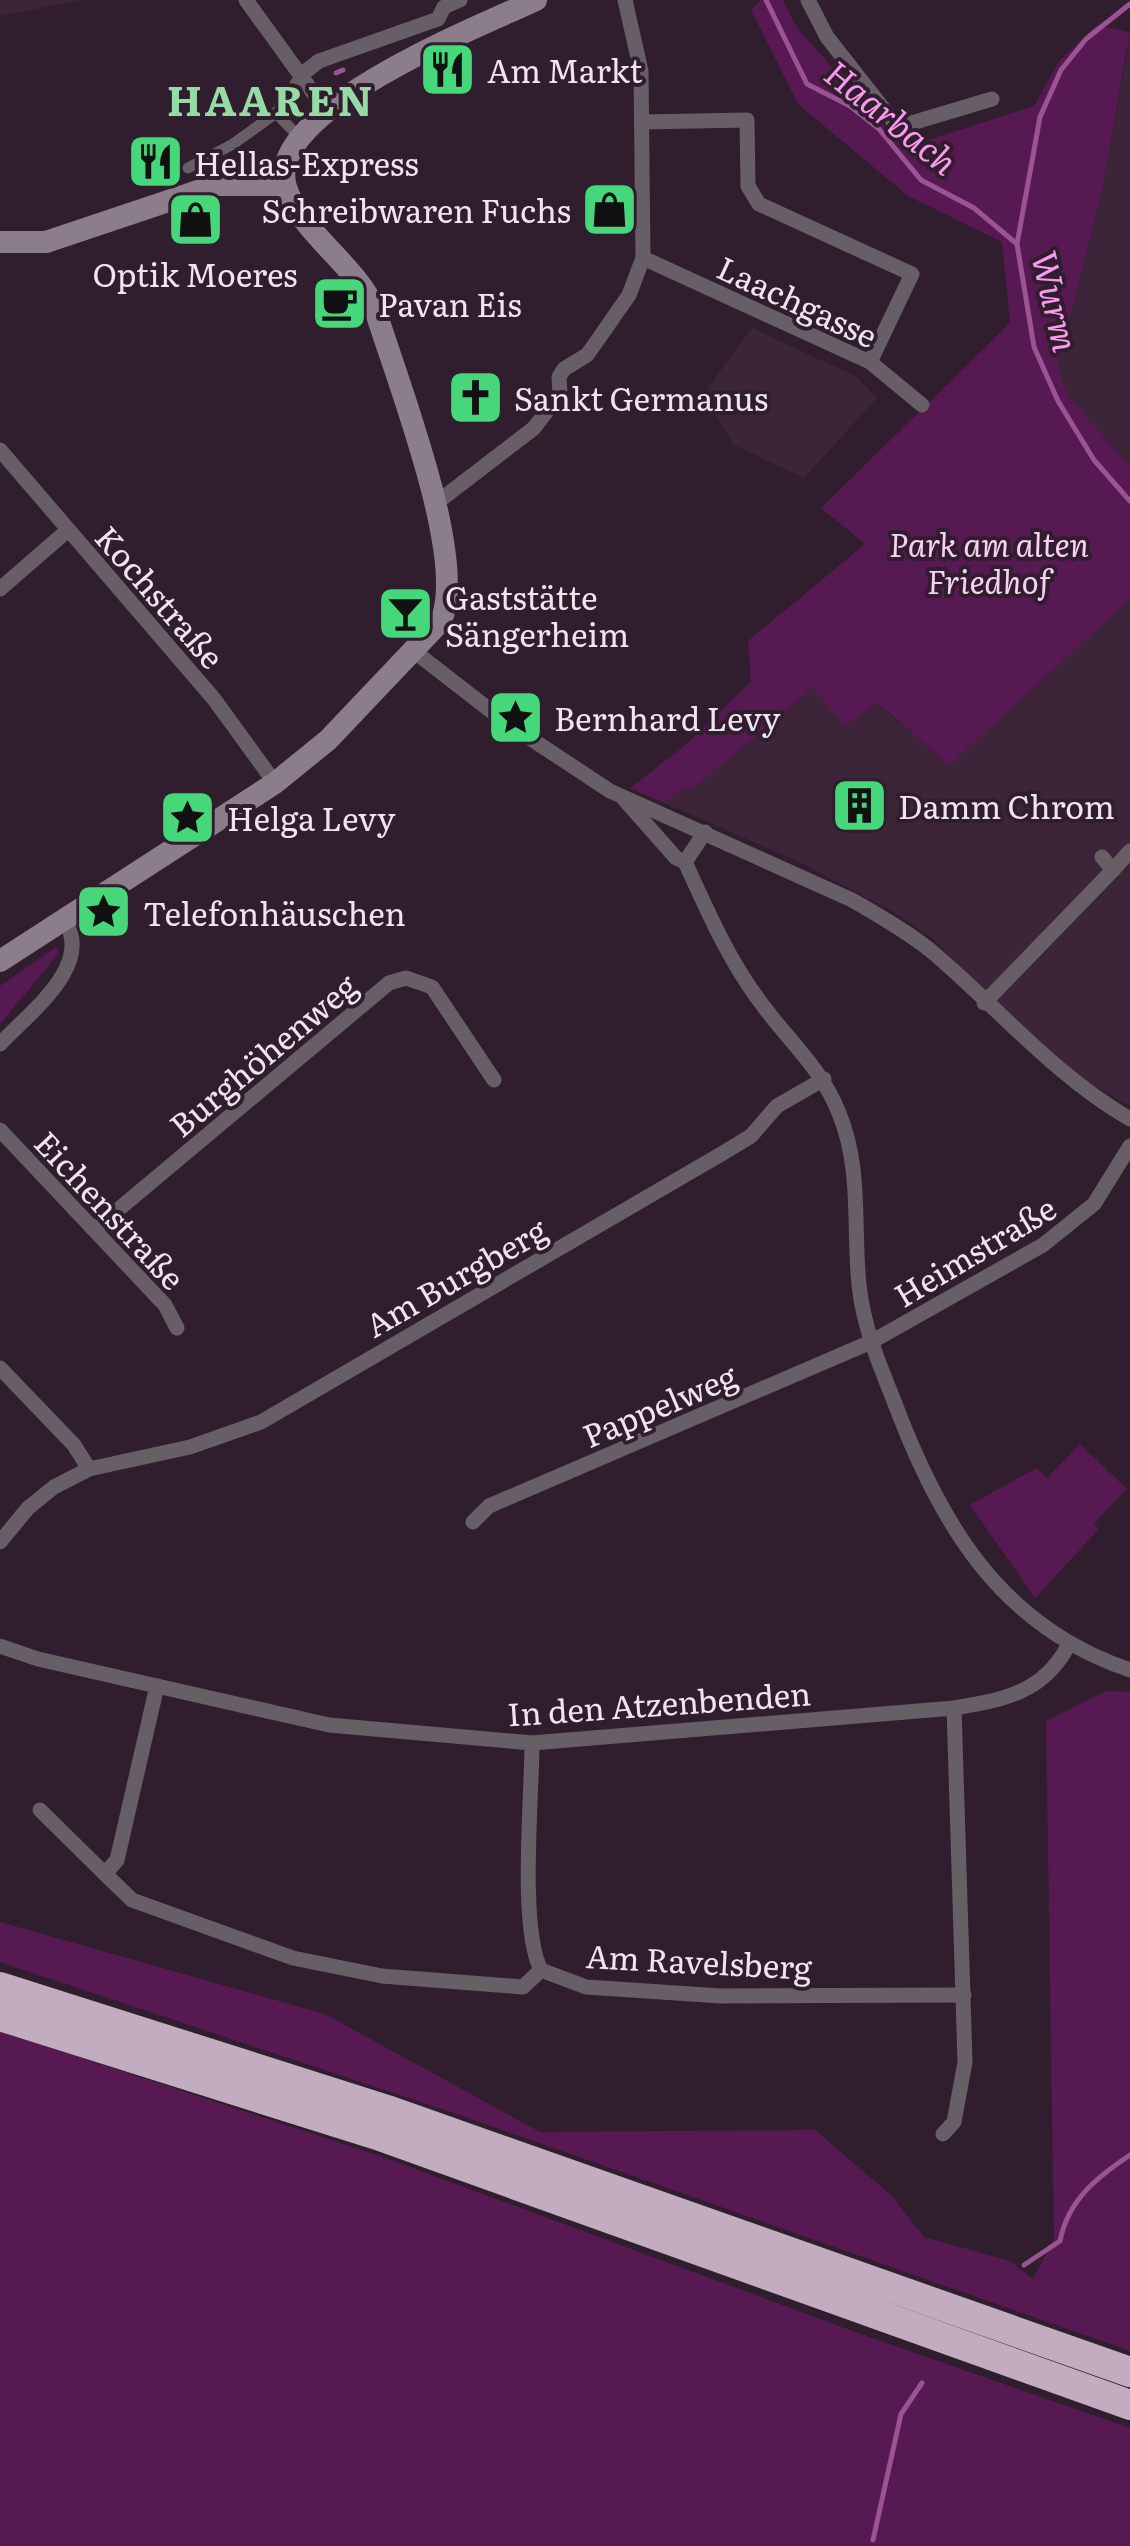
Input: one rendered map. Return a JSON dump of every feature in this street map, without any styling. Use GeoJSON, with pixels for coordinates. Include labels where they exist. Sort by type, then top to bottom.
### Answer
{"type":"FeatureCollection","features":[{"type":"Feature","properties":{"kind":"highway"},"geometry":{"type":"LineString","coordinates":[[0,1988],[387,2110],[978,2334],[1032,2370],[1130,2405]]}},
{"type":"Feature","properties":{"kind":"highway"},"geometry":{"type":"LineString","coordinates":[[0,2016],[377,2135],[978,2334],[1043,2342],[1130,2372]]}},
{"type":"Feature","properties":{"kind":"main road"},"geometry":{"type":"LineString","coordinates":[[0,961],[275,783],[328,740],[441,622],[446,600],[445,550],[365,286],[295,206],[285,184],[286,158],[300,138],[350,94],[536,0]]}},
{"type":"Feature","properties":{"kind":"main road"},"geometry":{"type":"LineString","coordinates":[[0,242],[46,242],[216,185],[285,184]]}},
{"type":"Feature","properties":{"kind":"street"},"geometry":{"type":"LineString","coordinates":[[246,0],[327,112]]}},
{"type":"Feature","properties":{"kind":"street"},"geometry":{"type":"LineString","coordinates":[[188,168],[233,144],[276,113],[301,75],[319,61],[392,33],[406,34],[438,19],[444,6],[460,0]]}},
{"type":"Feature","properties":{"kind":"street"},"geometry":{"type":"LineString","coordinates":[[434,504],[534,428],[560,394],[559,377],[564,369],[587,354],[629,296],[643,258],[642,122],[638,44],[625,0]]}},
{"type":"Feature","properties":{"kind":"street"},"geometry":{"type":"LineString","coordinates":[[808,0],[827,37],[893,122],[905,126],[992,99]]}},
{"type":"Feature","properties":{"kind":"street"},"geometry":{"type":"LineString","coordinates":[[438,19],[451,41]]}},
{"type":"Feature","properties":{"kind":"street"},"geometry":{"type":"LineString","coordinates":[[406,34],[418,57]]}},
{"type":"Feature","properties":{"kind":"street"},"geometry":{"type":"LineString","coordinates":[[276,113],[300,138]]}},
{"type":"Feature","properties":{"kind":"street"},"geometry":{"type":"LineString","coordinates":[[642,122],[748,120],[748,186],[759,204],[912,274],[870,362]]}},
{"type":"Feature","properties":{"kind":"street","name":"Laachgasse"},"geometry":{"type":"LineString","coordinates":[[643,258],[870,362],[922,405]]}},
{"type":"Feature","properties":{"kind":"street","name":"Kochstraße"},"geometry":{"type":"LineString","coordinates":[[0,450],[214,699],[275,783]]}},
{"type":"Feature","properties":{"kind":"street"},"geometry":{"type":"LineString","coordinates":[[0,588],[68,530]]}},
{"type":"Feature","properties":{"kind":"street"},"geometry":{"type":"LineString","coordinates":[[415,652],[504,720],[624,799],[705,832],[889,922],[929,950],[1082,1090],[1130,1119]]}},
{"type":"Feature","properties":{"kind":"street"},"geometry":{"type":"LineString","coordinates":[[624,799],[676,858],[685,862],[736,966],[824,1079],[853,1154],[859,1287],[871,1342],[922,1473],[948,1519],[972,1556],[1033,1622],[1068,1646],[1130,1670]]}},
{"type":"Feature","properties":{"kind":"street"},"geometry":{"type":"LineString","coordinates":[[685,862],[705,832]]}},
{"type":"Feature","properties":{"kind":"street"},"geometry":{"type":"LineString","coordinates":[[984,1003],[1130,851]]}},
{"type":"Feature","properties":{"kind":"street"},"geometry":{"type":"LineString","coordinates":[[1102,857],[1113,870]]}},
{"type":"Feature","properties":{"kind":"street"},"geometry":{"type":"LineString","coordinates":[[0,1044],[72,962],[76,943],[64,919]]}},
{"type":"Feature","properties":{"kind":"street","name":"Burghöhenweg"},"geometry":{"type":"LineString","coordinates":[[95,1229],[389,983],[406,978],[432,988],[494,1080]]}},
{"type":"Feature","properties":{"kind":"street","name":"Am Burgberg"},"geometry":{"type":"LineString","coordinates":[[0,1542],[28,1508],[54,1486],[89,1469],[190,1446],[262,1422],[751,1136],[776,1106],[824,1079]]}},
{"type":"Feature","properties":{"kind":"street","name":"Eichenstraße"},"geometry":{"type":"LineString","coordinates":[[0,1130],[165,1305],[177,1328]]}},
{"type":"Feature","properties":{"kind":"street","name":"Heimstraße"},"geometry":{"type":"LineString","coordinates":[[871,1342],[1079,1220],[1106,1187],[1130,1146]]}},
{"type":"Feature","properties":{"kind":"street","name":"Pappelweg"},"geometry":{"type":"LineString","coordinates":[[473,1522],[489,1506],[871,1342]]}},
{"type":"Feature","properties":{"kind":"street"},"geometry":{"type":"LineString","coordinates":[[0,1368],[74,1445],[89,1469]]}},
{"type":"Feature","properties":{"kind":"street","name":"In den Atzenbenden"},"geometry":{"type":"LineString","coordinates":[[0,1646],[38,1660],[329,1725],[532,1744],[954,1708],[1010,1698],[1039,1684],[1068,1646]]}},
{"type":"Feature","properties":{"kind":"street"},"geometry":{"type":"LineString","coordinates":[[104,1874],[117,1860],[158,1686]]}},
{"type":"Feature","properties":{"kind":"street"},"geometry":{"type":"LineString","coordinates":[[943,2134],[954,2122],[960,2098],[964,1995],[954,1708]]}},
{"type":"Feature","properties":{"kind":"street","name":"Am Ravelsberg"},"geometry":{"type":"LineString","coordinates":[[532,1744],[531,1920],[534,1956],[541,1970],[586,1986],[721,1996],[964,1995]]}},
{"type":"Feature","properties":{"kind":"street"},"geometry":{"type":"LineString","coordinates":[[40,1810],[132,1900],[293,1958],[470,1986],[523,1988],[541,1970]]}},
{"type":"Feature","properties":{"kind":"shaded area"},"geometry":{"type":"Polygon","coordinates":[[[0,0],[80,0],[0,16],[0,0]]]}},
{"type":"Feature","properties":{"kind":"shaded area"},"geometry":{"type":"Polygon","coordinates":[[[1130,38],[1130,466],[1068,396],[1058,366],[1103,187],[1130,38]]]}},
{"type":"Feature","properties":{"kind":"shaded area"},"geometry":{"type":"Polygon","coordinates":[[[752,328],[855,376],[877,398],[804,478],[734,445],[714,413],[697,403],[752,328]]]}},
{"type":"Feature","properties":{"kind":"shaded area"},"geometry":{"type":"Polygon","coordinates":[[[1130,599],[1130,1106],[1087,1082],[1032,1038],[932,938],[895,913],[804,864],[665,803],[682,789],[692,790],[813,688],[877,703],[949,766],[1130,599]]]}},
{"type":"Feature","properties":{"kind":"green space","name":"Park am alten Friedhof"},"geometry":{"type":"Polygon","coordinates":[[[761,0],[783,0],[797,28],[901,144],[919,143],[1034,106],[1060,60],[1097,25],[1130,32],[1103,187],[1058,366],[1068,396],[1130,466],[1130,599],[949,766],[878,703],[845,726],[813,688],[692,790],[682,789],[665,803],[630,788],[682,748],[751,682],[748,641],[865,544],[821,508],[1010,323],[1002,242],[908,196],[798,104],[751,10],[761,0]]]}},
{"type":"Feature","properties":{"kind":"green space"},"geometry":{"type":"Polygon","coordinates":[[[56,947],[59,953],[0,1024],[0,986],[56,947]]]}},
{"type":"Feature","properties":{"kind":"green space"},"geometry":{"type":"Polygon","coordinates":[[[1080,1444],[1127,1489],[1094,1523],[1099,1529],[1035,1598],[970,1505],[1036,1468],[1047,1478],[1080,1444]]]}},
{"type":"Feature","properties":{"kind":"green space"},"geometry":{"type":"Polygon","coordinates":[[[1106,1691],[1130,1692],[1130,2351],[457,2114],[0,1962],[0,1922],[325,2014],[540,2132],[815,2130],[893,2197],[924,2237],[1010,2261],[1033,2279],[1054,2239],[1046,1721],[1106,1691]]]}},
{"type":"Feature","properties":{"kind":"green space"},"geometry":{"type":"Polygon","coordinates":[[[0,2031],[383,2157],[858,2333],[1130,2428],[1130,2546],[0,2546],[0,2031]]]}},
{"type":"Feature","properties":{"kind":"waterway","name":"Haarbach"},"geometry":{"type":"LineString","coordinates":[[766,0],[807,84],[850,106],[879,129],[921,180],[974,208],[1017,244]]}},
{"type":"Feature","properties":{"kind":"waterway","name":"Wurm"},"geometry":{"type":"LineString","coordinates":[[1130,4],[1086,39],[1061,70],[1040,117],[1017,244],[1034,347],[1058,401],[1094,460],[1130,501]]}},
{"type":"Feature","properties":{"kind":"waterway","name":"Haarbach"},"geometry":{"type":"LineString","coordinates":[[336,73],[343,70]]}},
{"type":"Feature","properties":{"kind":"waterway"},"geometry":{"type":"LineString","coordinates":[[1024,2265],[1060,2241],[1077,2202],[1106,2172],[1130,2155]]}},
{"type":"Feature","properties":{"kind":"waterway"},"geometry":{"type":"LineString","coordinates":[[873,2540],[901,2414],[922,2383]]}},
{"type":"Feature","properties":{"kind":"place","name":"Am Markt"},"geometry":{"type":"Point","coordinates":[448,69]}},
{"type":"Feature","properties":{"kind":"place","name":"Hellas-Express"},"geometry":{"type":"Point","coordinates":[155,162]}},
{"type":"Feature","properties":{"kind":"place","name":"Schreibwaren Fuchs"},"geometry":{"type":"Point","coordinates":[610,209]}},
{"type":"Feature","properties":{"kind":"place","name":"Optik Moeres"},"geometry":{"type":"Point","coordinates":[195,219]}},
{"type":"Feature","properties":{"kind":"place","name":"Pavan Eis"},"geometry":{"type":"Point","coordinates":[339,303]}},
{"type":"Feature","properties":{"kind":"place","name":"Sankt Germanus"},"geometry":{"type":"Point","coordinates":[475,397]}},
{"type":"Feature","properties":{"kind":"place","name":"Gaststätte Sängerheim"},"geometry":{"type":"Point","coordinates":[406,614]}},
{"type":"Feature","properties":{"kind":"place","name":"Bernhard Levy"},"geometry":{"type":"Point","coordinates":[515,717]}},
{"type":"Feature","properties":{"kind":"place","name":"Damm Chrom"},"geometry":{"type":"Point","coordinates":[859,805]}},
{"type":"Feature","properties":{"kind":"place","name":"Helga Levy"},"geometry":{"type":"Point","coordinates":[188,817]}},
{"type":"Feature","properties":{"kind":"place","name":"Telefonhäuschen"},"geometry":{"type":"Point","coordinates":[104,912]}},
{"type":"Feature","properties":{"kind":"district","name":"HAAREN"},"geometry":{"type":"Point","coordinates":[271,98]}}]}
